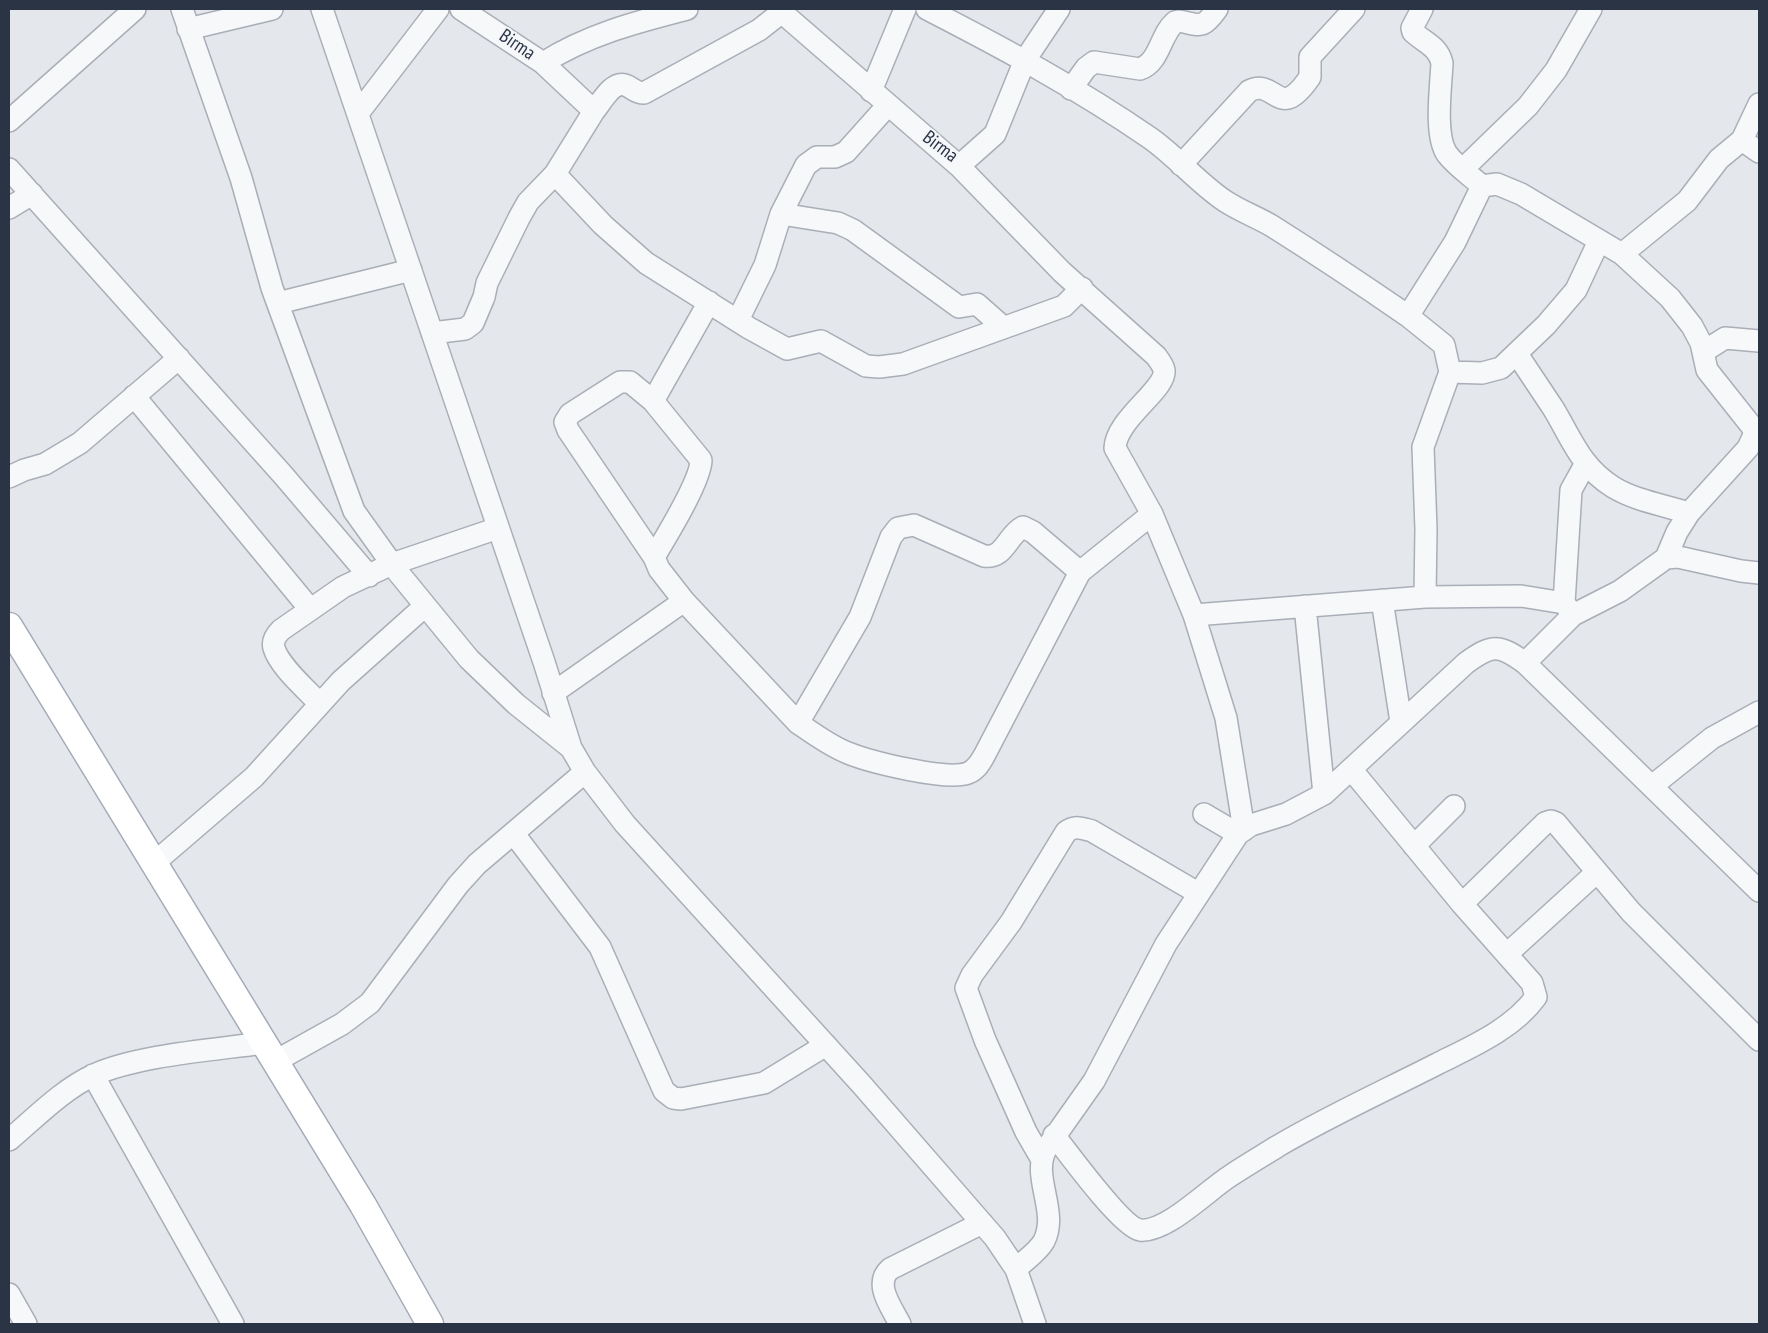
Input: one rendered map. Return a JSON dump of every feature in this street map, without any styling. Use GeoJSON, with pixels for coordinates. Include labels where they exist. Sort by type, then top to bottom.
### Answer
{"type":"FeatureCollection","features":[{"type":"Feature","properties":{"kind":"main road"},"geometry":{"type":"LineString","coordinates":[[9,626],[363,1205],[430,1324]]}},
{"type":"Feature","properties":{"kind":"street"},"geometry":{"type":"LineString","coordinates":[[9,121],[134,9]]}},
{"type":"Feature","properties":{"kind":"street"},"geometry":{"type":"LineString","coordinates":[[182,9],[241,178],[278,303],[354,511],[392,564],[469,659],[516,704],[571,748]]}},
{"type":"Feature","properties":{"kind":"street"},"geometry":{"type":"LineString","coordinates":[[188,29],[272,9]]}},
{"type":"Feature","properties":{"kind":"street"},"geometry":{"type":"LineString","coordinates":[[322,9],[359,112],[571,748],[584,772],[625,824],[826,1045],[982,1223],[1016,1269],[1035,1324]]}},
{"type":"Feature","properties":{"kind":"street"},"geometry":{"type":"LineString","coordinates":[[359,112],[438,9]]}},
{"type":"Feature","properties":{"kind":"street","name":"Birma"},"geometry":{"type":"LineString","coordinates":[[461,9],[543,63],[568,48],[651,13],[687,9]]}},
{"type":"Feature","properties":{"kind":"street"},"geometry":{"type":"LineString","coordinates":[[871,91],[905,9]]}},
{"type":"Feature","properties":{"kind":"street"},"geometry":{"type":"LineString","coordinates":[[927,9],[1025,60],[1150,138],[1225,202],[1260,219],[1313,252],[1408,316],[1444,345],[1450,372],[1423,447],[1426,509],[1425,597]]}},
{"type":"Feature","properties":{"kind":"street","name":"Birma"},"geometry":{"type":"LineString","coordinates":[[780,11],[960,166],[995,134],[1025,60],[1059,9]]}},
{"type":"Feature","properties":{"kind":"street"},"geometry":{"type":"LineString","coordinates":[[1071,89],[1086,68],[1094,62],[1140,69],[1146,67],[1152,61],[1175,22],[1179,21],[1192,26],[1201,25],[1208,21],[1216,9]]}},
{"type":"Feature","properties":{"kind":"street"},"geometry":{"type":"LineString","coordinates":[[1181,166],[1249,91],[1262,88],[1283,100],[1290,99],[1310,77],[1310,57],[1354,9]]}},
{"type":"Feature","properties":{"kind":"street"},"geometry":{"type":"LineString","coordinates":[[1422,9],[1412,28],[1413,32],[1430,44],[1440,55],[1442,63],[1440,124],[1442,140],[1447,154],[1482,186],[1497,184],[1521,194],[1622,254],[1674,303],[1699,336],[1707,370],[1746,417],[1754,435],[1748,448],[1689,513],[1676,532],[1666,558],[1620,591],[1569,609],[1525,663]]}},
{"type":"Feature","properties":{"kind":"street"},"geometry":{"type":"LineString","coordinates":[[1463,169],[1528,106],[1556,70],[1591,9]]}},
{"type":"Feature","properties":{"kind":"street"},"geometry":{"type":"LineString","coordinates":[[432,333],[466,329],[473,323],[484,297],[487,283],[528,202],[555,174],[594,111],[612,89],[618,85],[626,85],[636,92],[644,92],[759,30],[780,11]]}},
{"type":"Feature","properties":{"kind":"street"},"geometry":{"type":"LineString","coordinates":[[543,63],[594,111]]}},
{"type":"Feature","properties":{"kind":"street"},"geometry":{"type":"LineString","coordinates":[[1622,254],[1687,202],[1719,159],[1751,146],[1759,104]]}},
{"type":"Feature","properties":{"kind":"street"},"geometry":{"type":"LineString","coordinates":[[738,320],[765,265],[781,214],[808,162],[817,157],[836,157],[846,152],[888,105]]}},
{"type":"Feature","properties":{"kind":"street"},"geometry":{"type":"LineString","coordinates":[[960,166],[1062,272],[1156,356],[1164,371],[1161,382],[1121,428],[1116,440],[1117,453],[1152,514],[1194,615],[1226,718],[1241,832]]}},
{"type":"Feature","properties":{"kind":"street"},"geometry":{"type":"LineString","coordinates":[[9,168],[283,475],[369,576]]}},
{"type":"Feature","properties":{"kind":"street"},"geometry":{"type":"LineString","coordinates":[[555,174],[603,225],[646,263],[788,349],[821,341],[860,364],[874,367],[902,364],[947,350],[1003,327],[1064,306],[1082,288]]}},
{"type":"Feature","properties":{"kind":"street"},"geometry":{"type":"LineString","coordinates":[[1408,316],[1455,242],[1482,186]]}},
{"type":"Feature","properties":{"kind":"street"},"geometry":{"type":"LineString","coordinates":[[9,208],[32,194]]}},
{"type":"Feature","properties":{"kind":"street"},"geometry":{"type":"LineString","coordinates":[[781,214],[838,223],[853,230],[959,307],[976,304],[1003,327]]}},
{"type":"Feature","properties":{"kind":"street"},"geometry":{"type":"LineString","coordinates":[[1450,372],[1491,372],[1501,368],[1517,354],[1546,325],[1576,290],[1599,241]]}},
{"type":"Feature","properties":{"kind":"street"},"geometry":{"type":"LineString","coordinates":[[278,303],[411,270]]}},
{"type":"Feature","properties":{"kind":"street"},"geometry":{"type":"LineString","coordinates":[[652,401],[708,302]]}},
{"type":"Feature","properties":{"kind":"street"},"geometry":{"type":"LineString","coordinates":[[1703,352],[1725,338],[1759,341]]}},
{"type":"Feature","properties":{"kind":"street"},"geometry":{"type":"LineString","coordinates":[[1517,354],[1554,410],[1576,452],[1586,463],[1612,486],[1631,496],[1689,513]]}},
{"type":"Feature","properties":{"kind":"street"},"geometry":{"type":"LineString","coordinates":[[9,478],[24,470],[45,464],[80,443],[179,358]]}},
{"type":"Feature","properties":{"kind":"street"},"geometry":{"type":"LineString","coordinates":[[654,557],[695,481],[701,467],[701,460],[652,401],[630,382],[620,382],[570,414],[565,422],[568,430],[654,557],[659,569],[684,601],[798,723],[820,739],[848,753],[913,770],[962,775],[971,772],[978,766],[984,756],[1080,572],[1097,556],[1152,514]]}},
{"type":"Feature","properties":{"kind":"street"},"geometry":{"type":"LineString","coordinates":[[134,396],[310,609]]}},
{"type":"Feature","properties":{"kind":"street"},"geometry":{"type":"LineString","coordinates":[[1569,609],[1571,490],[1586,463]]}},
{"type":"Feature","properties":{"kind":"street"},"geometry":{"type":"LineString","coordinates":[[798,723],[860,617],[891,538],[898,528],[914,525],[984,556],[992,557],[1004,548],[1018,530],[1023,527],[1028,528],[1080,572]]}},
{"type":"Feature","properties":{"kind":"street"},"geometry":{"type":"LineString","coordinates":[[320,704],[279,660],[274,646],[275,636],[281,630],[343,588],[392,564],[498,528]]}},
{"type":"Feature","properties":{"kind":"street"},"geometry":{"type":"LineString","coordinates":[[1666,558],[1690,559],[1741,571],[1759,573]]}},
{"type":"Feature","properties":{"kind":"street"},"geometry":{"type":"LineString","coordinates":[[1194,615],[1425,597],[1521,596],[1569,609]]}},
{"type":"Feature","properties":{"kind":"street"},"geometry":{"type":"LineString","coordinates":[[1382,600],[1401,722]]}},
{"type":"Feature","properties":{"kind":"street"},"geometry":{"type":"LineString","coordinates":[[554,693],[684,601]]}},
{"type":"Feature","properties":{"kind":"street"},"geometry":{"type":"LineString","coordinates":[[154,863],[254,777],[341,681],[426,606]]}},
{"type":"Feature","properties":{"kind":"street"},"geometry":{"type":"LineString","coordinates":[[1305,606],[1324,794]]}},
{"type":"Feature","properties":{"kind":"street"},"geometry":{"type":"LineString","coordinates":[[1041,1158],[1054,1135],[1094,1081],[1166,944],[1198,893],[1241,832],[1250,825],[1304,806],[1324,794],[1466,663],[1488,649],[1501,648],[1525,663],[1759,891]]}},
{"type":"Feature","properties":{"kind":"street"},"geometry":{"type":"LineString","coordinates":[[1652,786],[1712,738],[1758,714]]}},
{"type":"Feature","properties":{"kind":"street"},"geometry":{"type":"LineString","coordinates":[[1054,1135],[1118,1214],[1137,1230],[1148,1230],[1158,1227],[1228,1177],[1280,1145],[1504,1027],[1529,1007],[1536,996],[1532,982],[1462,904],[1351,769]]}},
{"type":"Feature","properties":{"kind":"street"},"geometry":{"type":"LineString","coordinates":[[9,1140],[69,1091],[93,1075],[151,1060],[268,1052],[342,1024],[370,1002],[458,885],[477,864],[584,772]]}},
{"type":"Feature","properties":{"kind":"street"},"geometry":{"type":"LineString","coordinates":[[1414,846],[1454,806]]}},
{"type":"Feature","properties":{"kind":"street"},"geometry":{"type":"LineString","coordinates":[[1204,814],[1241,832]]}},
{"type":"Feature","properties":{"kind":"street"},"geometry":{"type":"LineString","coordinates":[[1462,904],[1545,823],[1551,821],[1560,826],[1630,912],[1759,1040]]}},
{"type":"Feature","properties":{"kind":"street"},"geometry":{"type":"LineString","coordinates":[[1016,1269],[1039,1248],[1047,1232],[1048,1209],[1041,1158],[1026,1132],[982,1032],[966,988],[972,975],[1010,922],[1066,832],[1071,828],[1077,827],[1092,831],[1198,893]]}},
{"type":"Feature","properties":{"kind":"street"},"geometry":{"type":"LineString","coordinates":[[514,834],[600,947],[646,1054],[664,1091],[669,1096],[681,1099],[764,1083],[826,1045]]}},
{"type":"Feature","properties":{"kind":"street"},"geometry":{"type":"LineString","coordinates":[[1507,954],[1597,872]]}},
{"type":"Feature","properties":{"kind":"street"},"geometry":{"type":"LineString","coordinates":[[93,1075],[233,1324]]}},
{"type":"Feature","properties":{"kind":"street"},"geometry":{"type":"LineString","coordinates":[[900,1324],[884,1290],[882,1281],[884,1274],[890,1269],[982,1223]]}},
{"type":"Feature","properties":{"kind":"street"},"geometry":{"type":"LineString","coordinates":[[9,1294],[26,1324]]}}]}
